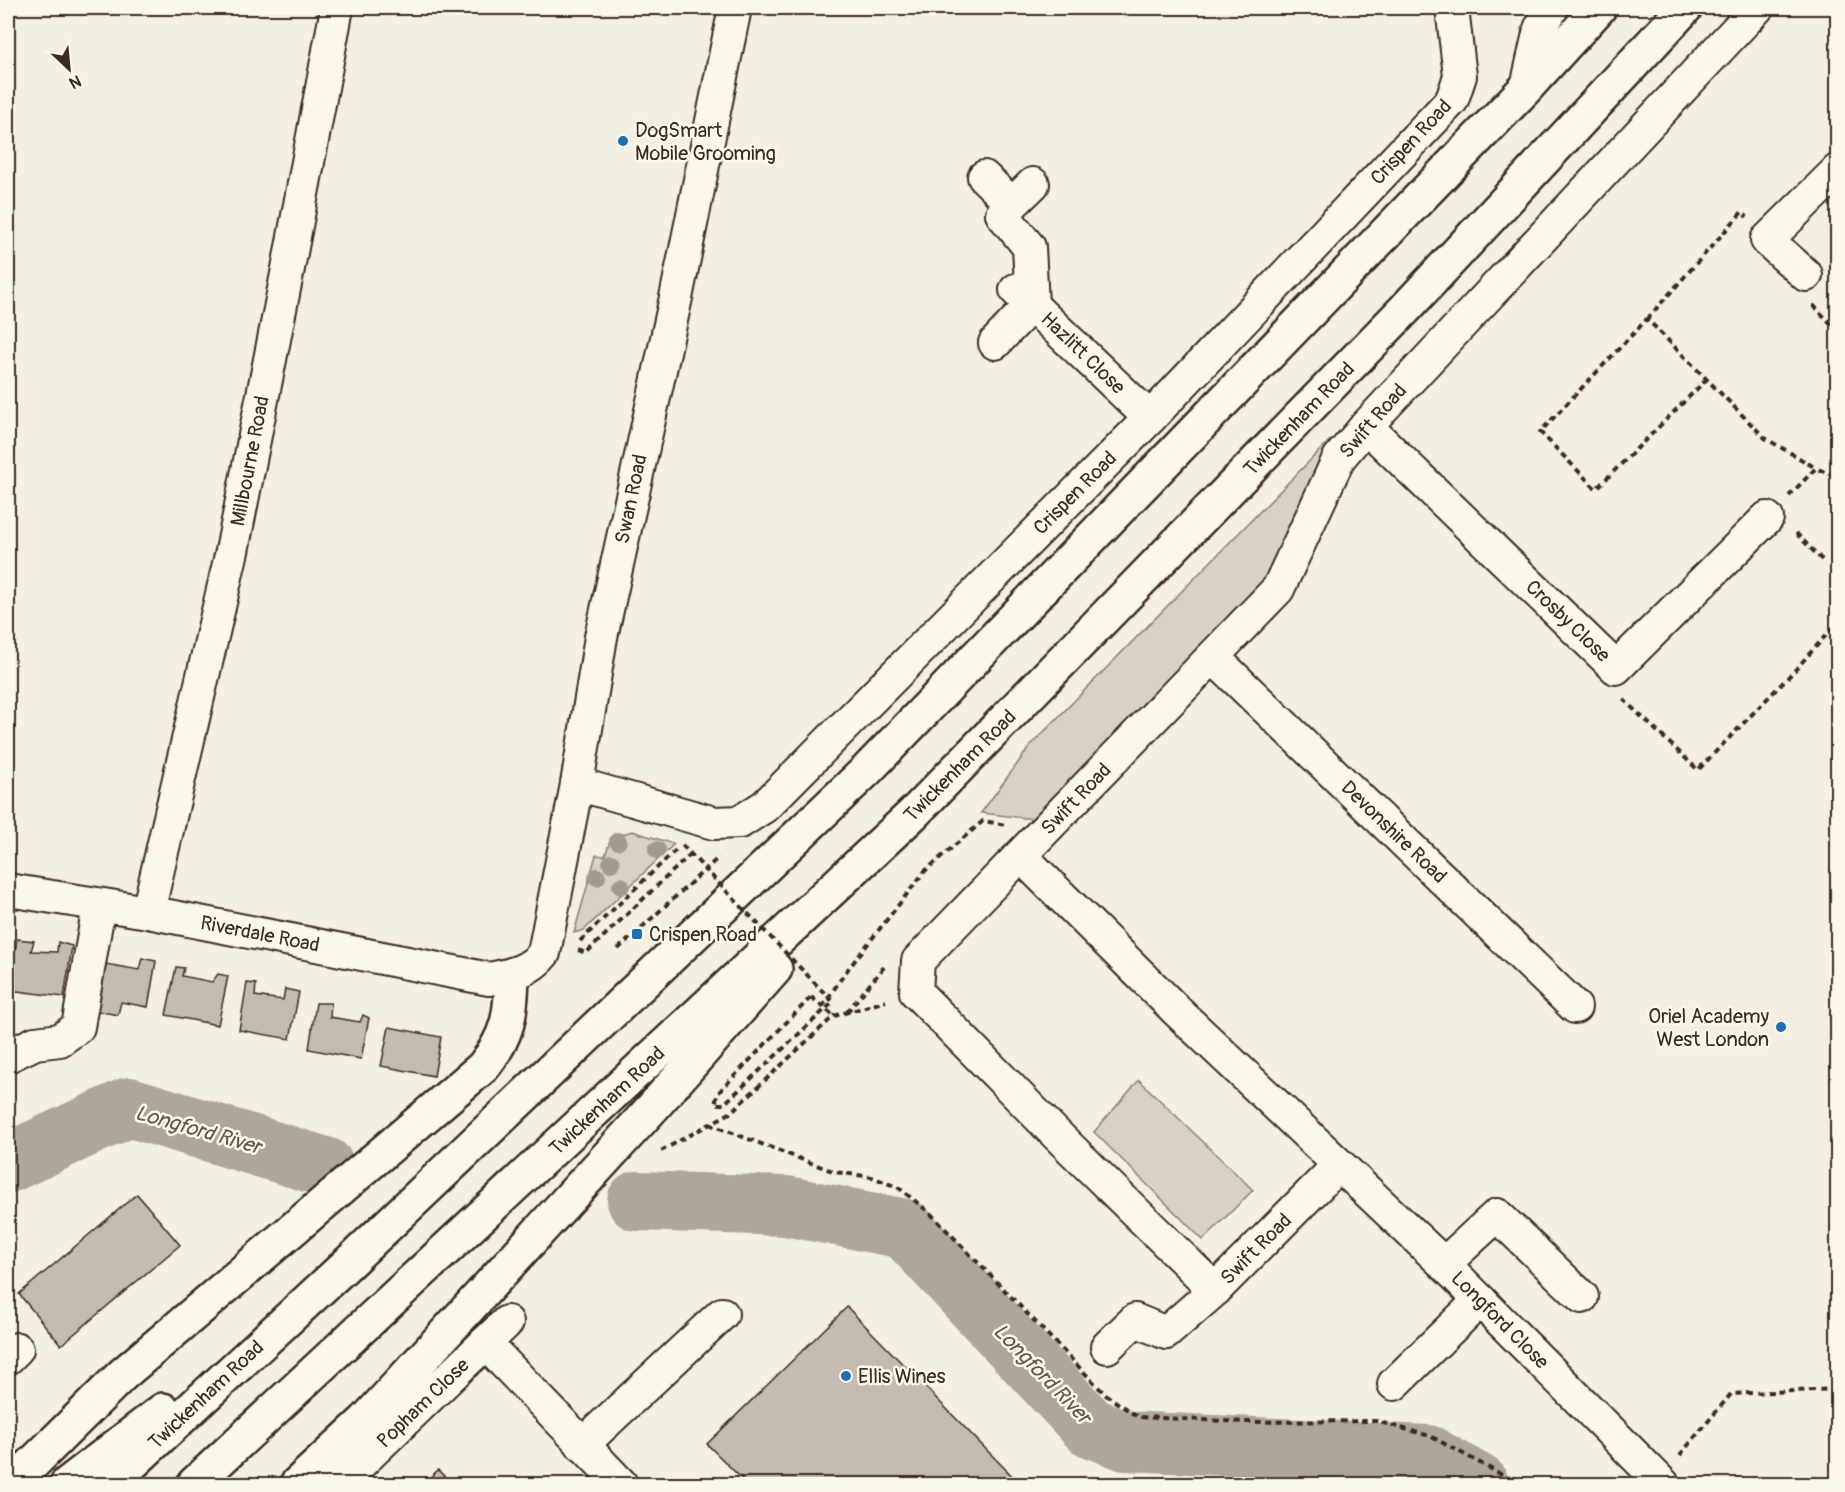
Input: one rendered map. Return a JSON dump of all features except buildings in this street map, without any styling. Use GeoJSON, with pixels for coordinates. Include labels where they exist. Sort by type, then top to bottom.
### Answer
{"type":"FeatureCollection","features":[{"type":"Feature","properties":{"kind":"highway","name":"Twickenham Road"},"geometry":{"type":"LineString","coordinates":[[111,1485],[867,770],[1527,87],[1599,8]]}},
{"type":"Feature","properties":{"kind":"highway","name":"Twickenham Road"},"geometry":{"type":"LineString","coordinates":[[194,1485],[914,813],[1405,309],[1685,8]]}},
{"type":"Feature","properties":{"kind":"highway"},"geometry":{"type":"LineString","coordinates":[[297,1485],[366,1420],[653,1107],[914,813]]}},
{"type":"Feature","properties":{"kind":"highway"},"geometry":{"type":"LineString","coordinates":[[12,1485],[122,1375],[483,1067],[497,1050],[504,1036],[509,1015],[512,975]]}},
{"type":"Feature","properties":{"kind":"highway"},"geometry":{"type":"LineString","coordinates":[[67,1485],[344,1267]]}},
{"type":"Feature","properties":{"kind":"street","name":"Millbourne Road"},"geometry":{"type":"LineString","coordinates":[[148,912],[232,551],[337,8]]}},
{"type":"Feature","properties":{"kind":"street","name":"Swan Road"},"geometry":{"type":"LineString","coordinates":[[512,975],[537,963],[544,953],[577,784],[601,637],[677,293],[735,8]]}},
{"type":"Feature","properties":{"kind":"street","name":"Crispen Road"},"geometry":{"type":"LineString","coordinates":[[577,784],[714,823],[740,822],[765,806],[1149,418],[1452,100],[1460,76],[1452,8]]}},
{"type":"Feature","properties":{"kind":"street"},"geometry":{"type":"LineString","coordinates":[[1527,87],[1540,28],[1552,8]]}},
{"type":"Feature","properties":{"kind":"street","name":"Swift Road"},"geometry":{"type":"LineString","coordinates":[[1339,1165],[1215,1290],[916,992],[918,961],[1278,589],[1339,458],[1366,426],[1757,8]]}},
{"type":"Feature","properties":{"kind":"street"},"geometry":{"type":"LineString","coordinates":[[1806,275],[1775,233],[1838,170]]}},
{"type":"Feature","properties":{"kind":"street"},"geometry":{"type":"LineString","coordinates":[[984,177],[1022,194],[1002,214],[1029,248],[1023,297],[995,343]]}},
{"type":"Feature","properties":{"kind":"street","name":"Hazlitt Close"},"geometry":{"type":"LineString","coordinates":[[1023,297],[1149,418]]}},
{"type":"Feature","properties":{"kind":"street","name":"Crosby Close"},"geometry":{"type":"LineString","coordinates":[[1366,426],[1616,668],[1771,515]]}},
{"type":"Feature","properties":{"kind":"street","name":"Devonshire Road"},"geometry":{"type":"LineString","coordinates":[[1213,657],[1575,1007]]}},
{"type":"Feature","properties":{"kind":"street"},"geometry":{"type":"LineString","coordinates":[[1021,856],[1171,1004],[1444,1264]]}},
{"type":"Feature","properties":{"kind":"street","name":"Riverdale Road"},"geometry":{"type":"LineString","coordinates":[[8,890],[148,912],[489,979],[512,975]]}},
{"type":"Feature","properties":{"kind":"street"},"geometry":{"type":"LineString","coordinates":[[8,1056],[35,1043],[60,1040],[78,1027],[99,906]]}},
{"type":"Feature","properties":{"kind":"street","name":"Longford Close"},"geometry":{"type":"LineString","coordinates":[[1582,1296],[1497,1215],[1444,1264],[1663,1485]]}},
{"type":"Feature","properties":{"kind":"street"},"geometry":{"type":"LineString","coordinates":[[1107,1347],[1135,1320],[1166,1333],[1215,1290]]}},
{"type":"Feature","properties":{"kind":"street"},"geometry":{"type":"LineString","coordinates":[[1394,1384],[1480,1300]]}},
{"type":"Feature","properties":{"kind":"street"},"geometry":{"type":"LineString","coordinates":[[621,1485],[582,1445],[722,1314]]}},
{"type":"Feature","properties":{"kind":"street","name":"Popham Close"},"geometry":{"type":"LineString","coordinates":[[339,1485],[496,1332],[582,1445]]}},
{"type":"Feature","properties":{"kind":"path"},"geometry":{"type":"LineString","coordinates":[[1707,379],[1596,489],[1540,432],[1647,319],[1742,212],[1775,233]]}},
{"type":"Feature","properties":{"kind":"path"},"geometry":{"type":"LineString","coordinates":[[1647,319],[1765,438],[1816,468],[1838,478]]}},
{"type":"Feature","properties":{"kind":"path"},"geometry":{"type":"LineString","coordinates":[[1816,468],[1771,515],[1825,563]]}},
{"type":"Feature","properties":{"kind":"path"},"geometry":{"type":"LineString","coordinates":[[1616,668],[1605,681],[1698,770],[1838,622]]}},
{"type":"Feature","properties":{"kind":"path"},"geometry":{"type":"LineString","coordinates":[[822,1007],[845,973],[925,871],[983,821],[1045,831]]}},
{"type":"Feature","properties":{"kind":"path"},"geometry":{"type":"LineString","coordinates":[[683,861],[586,953],[579,951],[576,944],[682,845],[833,1002],[724,1104],[715,1104],[718,1093],[811,997],[822,1007],[834,1016]]}},
{"type":"Feature","properties":{"kind":"path"},"geometry":{"type":"LineString","coordinates":[[618,949],[727,850]]}},
{"type":"Feature","properties":{"kind":"path"},"geometry":{"type":"LineString","coordinates":[[658,1152],[730,1113],[834,1016],[916,992]]}},
{"type":"Feature","properties":{"kind":"path"},"geometry":{"type":"LineString","coordinates":[[1680,1456],[1731,1394],[1838,1389]]}},
{"type":"Feature","properties":{"kind":"shaded area"},"geometry":{"type":"Polygon","coordinates":[[[1330,440],[1269,574],[1034,819],[981,813],[1031,745],[1330,440]]]}},
{"type":"Feature","properties":{"kind":"shaded area"},"geometry":{"type":"Polygon","coordinates":[[[632,831],[674,844],[584,930],[574,933],[596,855],[605,856],[611,838],[632,831]]]}},
{"type":"Feature","properties":{"kind":"shaded area"},"geometry":{"type":"Polygon","coordinates":[[[1139,1080],[1253,1190],[1203,1240],[1094,1132],[1139,1080]]]}},
{"type":"Feature","properties":{"kind":"waterway","name":"Longford River"},"geometry":{"type":"LineString","coordinates":[[8,1163],[129,1107],[325,1167]]}},
{"type":"Feature","properties":{"kind":"waterway","name":"Longford River"},"geometry":{"type":"LineString","coordinates":[[637,1201],[786,1206],[905,1229],[1090,1427],[1126,1441],[1428,1455],[1479,1484]]}},
{"type":"Feature","properties":{"kind":"place","name":"DogSmart Mobile Grooming"},"geometry":{"type":"Point","coordinates":[623,141]}},
{"type":"Feature","properties":{"kind":"place","name":"Crispen Road"},"geometry":{"type":"Point","coordinates":[637,934]}},
{"type":"Feature","properties":{"kind":"place","name":"Oriel Academy West London"},"geometry":{"type":"Point","coordinates":[1781,1027]}},
{"type":"Feature","properties":{"kind":"place","name":"Ellis Wines"},"geometry":{"type":"Point","coordinates":[846,1376]}}]}
